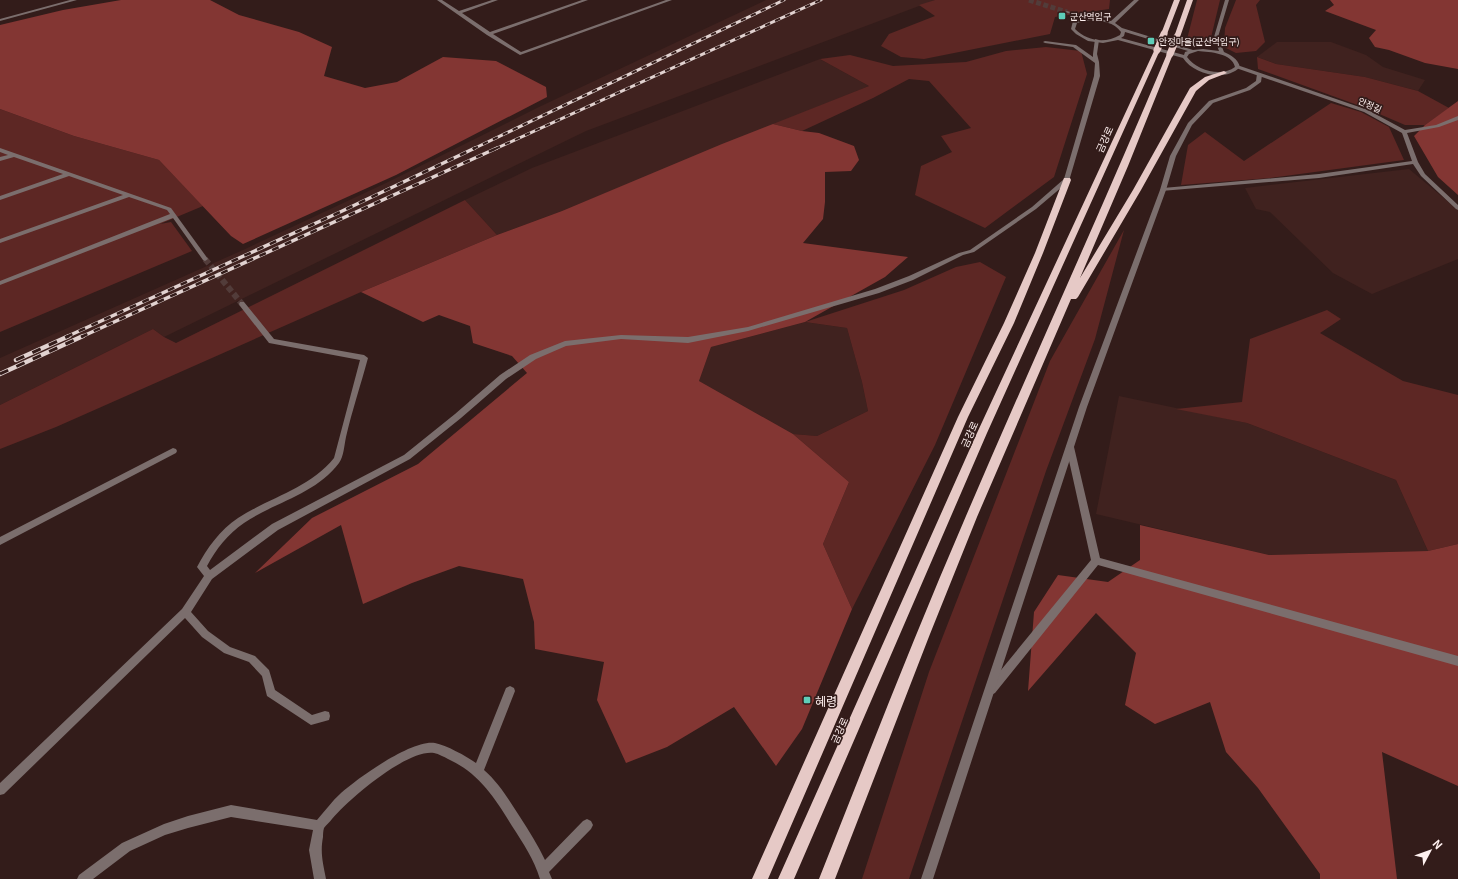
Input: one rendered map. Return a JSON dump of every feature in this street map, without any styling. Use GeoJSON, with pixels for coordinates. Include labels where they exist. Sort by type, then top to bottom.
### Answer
{"type":"FeatureCollection","features":[{"type":"Feature","properties":{"kind":"highway","name":"금강로"},"geometry":{"type":"LineString","coordinates":[[786,879],[982,433],[1157,50],[1177,0]]}},
{"type":"Feature","properties":{"kind":"highway"},"geometry":{"type":"LineString","coordinates":[[827,879],[923,634],[1047,341],[1124,166],[1170,54],[1190,0]]}},
{"type":"Feature","properties":{"kind":"highway"},"geometry":{"type":"LineString","coordinates":[[1047,341],[1137,190],[1193,90],[1203,80],[1212,75],[1224,73]]}},
{"type":"Feature","properties":{"kind":"highway"},"geometry":{"type":"LineString","coordinates":[[760,879],[963,417],[1009,323],[1039,253],[1067,180]]}},
{"type":"Feature","properties":{"kind":"street"},"geometry":{"type":"LineString","coordinates":[[0,20],[75,0]]}},
{"type":"Feature","properties":{"kind":"street"},"geometry":{"type":"LineString","coordinates":[[439,0],[520,54],[670,0]]}},
{"type":"Feature","properties":{"kind":"street"},"geometry":{"type":"LineString","coordinates":[[458,12],[496,0]]}},
{"type":"Feature","properties":{"kind":"street"},"geometry":{"type":"LineString","coordinates":[[490,34],[586,0]]}},
{"type":"Feature","properties":{"kind":"street"},"geometry":{"type":"LineString","coordinates":[[1112,23],[1136,0]]}},
{"type":"Feature","properties":{"kind":"street"},"geometry":{"type":"LineString","coordinates":[[1222,53],[1216,37],[1227,0]]}},
{"type":"Feature","properties":{"kind":"street"},"geometry":{"type":"LineString","coordinates":[[1075,22],[1073,29],[1088,39],[1105,41],[1118,39],[1134,41],[1185,57],[1186,61],[1190,65],[1215,73],[1224,73],[1235,70],[1238,67],[1234,60],[1222,53],[1206,50],[1192,51],[1151,40],[1121,29],[1112,23],[1064,13],[1075,22],[1091,19]]}},
{"type":"Feature","properties":{"kind":"street"},"geometry":{"type":"LineString","coordinates":[[1118,39],[1122,36],[1123,32],[1121,29]]}},
{"type":"Feature","properties":{"kind":"street"},"geometry":{"type":"LineString","coordinates":[[0,790],[185,612],[210,576],[275,527],[407,457],[503,377],[533,357],[565,344],[621,337],[688,340],[748,329],[877,291],[911,278],[961,254],[972,251],[1034,208],[1067,180],[1097,76],[1097,62],[1095,54],[1097,40]]}},
{"type":"Feature","properties":{"kind":"street"},"geometry":{"type":"LineString","coordinates":[[1045,42],[1074,46],[1097,62]]}},
{"type":"Feature","properties":{"kind":"street"},"geometry":{"type":"LineString","coordinates":[[1185,57],[1187,53],[1192,51]]}},
{"type":"Feature","properties":{"kind":"street","name":"안정길"},"geometry":{"type":"LineString","coordinates":[[1238,67],[1366,112],[1404,132]]}},
{"type":"Feature","properties":{"kind":"street"},"geometry":{"type":"LineString","coordinates":[[927,879],[1083,407],[1163,190],[1173,156],[1190,124],[1211,102],[1248,90],[1258,82],[1259,75]]}},
{"type":"Feature","properties":{"kind":"street"},"geometry":{"type":"LineString","coordinates":[[1458,118],[1436,126],[1404,132],[1415,162],[1423,175],[1458,208]]}},
{"type":"Feature","properties":{"kind":"street"},"geometry":{"type":"LineString","coordinates":[[0,150],[168,209],[174,215],[205,259]]}},
{"type":"Feature","properties":{"kind":"street"},"geometry":{"type":"LineString","coordinates":[[0,159],[13,155]]}},
{"type":"Feature","properties":{"kind":"street"},"geometry":{"type":"LineString","coordinates":[[1163,190],[1319,176],[1415,162]]}},
{"type":"Feature","properties":{"kind":"street"},"geometry":{"type":"LineString","coordinates":[[0,198],[69,174]]}},
{"type":"Feature","properties":{"kind":"street"},"geometry":{"type":"LineString","coordinates":[[0,241],[128,195]]}},
{"type":"Feature","properties":{"kind":"street"},"geometry":{"type":"LineString","coordinates":[[0,283],[174,215]]}},
{"type":"Feature","properties":{"kind":"street"},"geometry":{"type":"LineString","coordinates":[[210,576],[202,568],[219,540],[234,526],[247,516],[304,488],[318,479],[337,460],[364,358],[272,341],[242,304]]}},
{"type":"Feature","properties":{"kind":"street"},"geometry":{"type":"LineString","coordinates":[[1070,447],[1096,561]]}},
{"type":"Feature","properties":{"kind":"street"},"geometry":{"type":"LineString","coordinates":[[0,541],[173,452]]}},
{"type":"Feature","properties":{"kind":"street"},"geometry":{"type":"LineString","coordinates":[[1096,561],[1458,661]]}},
{"type":"Feature","properties":{"kind":"street"},"geometry":{"type":"LineString","coordinates":[[987,695],[1096,561]]}},
{"type":"Feature","properties":{"kind":"street"},"geometry":{"type":"LineString","coordinates":[[185,612],[205,634],[226,650],[252,660],[266,673],[271,693],[311,720],[324,716]]}},
{"type":"Feature","properties":{"kind":"street"},"geometry":{"type":"LineString","coordinates":[[478,771],[510,690]]}},
{"type":"Feature","properties":{"kind":"street"},"geometry":{"type":"LineString","coordinates":[[320,879],[316,850],[319,826],[346,796],[390,765],[416,751],[433,748],[458,758],[486,778],[506,805],[545,874],[587,825]]}},
{"type":"Feature","properties":{"kind":"street"},"geometry":{"type":"LineString","coordinates":[[83,879],[126,847],[164,830],[188,822],[231,812],[319,826]]}},
{"type":"Feature","properties":{"kind":"shaded area"},"geometry":{"type":"Polygon","coordinates":[[[121,0],[210,0],[239,15],[299,32],[332,47],[324,76],[365,88],[397,82],[443,57],[496,61],[546,87],[547,97],[396,175],[243,244],[231,236],[159,160],[74,136],[0,109],[0,25],[63,10],[121,0]]]}},
{"type":"Feature","properties":{"kind":"shaded area"},"geometry":{"type":"Polygon","coordinates":[[[766,0],[935,0],[586,131],[164,337],[153,329],[0,405],[0,358],[243,250],[386,183],[539,107],[766,0]]]}},
{"type":"Feature","properties":{"kind":"shaded area"},"geometry":{"type":"Polygon","coordinates":[[[935,0],[1110,0],[1109,9],[1055,17],[1050,34],[924,59],[901,57],[881,46],[889,34],[935,16],[919,5],[935,0]]]}},
{"type":"Feature","properties":{"kind":"shaded area"},"geometry":{"type":"Polygon","coordinates":[[[1197,0],[1220,0],[1209,46],[1186,43],[1197,0]]]}},
{"type":"Feature","properties":{"kind":"shaded area"},"geometry":{"type":"Polygon","coordinates":[[[1236,0],[1260,0],[1256,5],[1265,42],[1256,51],[1236,53],[1224,47],[1225,28],[1236,0]]]}},
{"type":"Feature","properties":{"kind":"shaded area"},"geometry":{"type":"Polygon","coordinates":[[[1330,0],[1458,0],[1458,69],[1425,63],[1389,50],[1375,47],[1369,38],[1376,30],[1325,11],[1334,5],[1330,0]]]}},
{"type":"Feature","properties":{"kind":"shaded area"},"geometry":{"type":"Polygon","coordinates":[[[1277,42],[1331,42],[1366,55],[1383,67],[1425,80],[1418,91],[1365,77],[1276,64],[1257,57],[1277,42]]]}},
{"type":"Feature","properties":{"kind":"shaded area"},"geometry":{"type":"Polygon","coordinates":[[[1046,47],[1081,51],[1087,74],[1054,177],[985,228],[915,195],[921,166],[952,152],[941,136],[971,128],[929,81],[909,79],[873,98],[802,131],[773,124],[869,86],[820,59],[850,55],[893,66],[966,62],[1006,51],[1046,47]]]}},
{"type":"Feature","properties":{"kind":"shaded area"},"geometry":{"type":"Polygon","coordinates":[[[1257,57],[1276,64],[1365,77],[1418,91],[1449,108],[1425,125],[1405,125],[1363,107],[1258,69],[1257,57]]]}},
{"type":"Feature","properties":{"kind":"shaded area"},"geometry":{"type":"Polygon","coordinates":[[[820,59],[869,86],[562,211],[497,235],[465,200],[532,168],[820,59]]]}},
{"type":"Feature","properties":{"kind":"shaded area"},"geometry":{"type":"Polygon","coordinates":[[[1458,101],[1458,195],[1438,177],[1414,136],[1425,125],[1458,101]]]}},
{"type":"Feature","properties":{"kind":"shaded area"},"geometry":{"type":"Polygon","coordinates":[[[1331,103],[1361,112],[1389,127],[1404,160],[1270,178],[1181,185],[1188,145],[1205,132],[1244,161],[1331,103]]]}},
{"type":"Feature","properties":{"kind":"shaded area"},"geometry":{"type":"Polygon","coordinates":[[[0,109],[74,136],[159,160],[203,206],[160,224],[171,222],[192,251],[0,332],[0,109]]]}},
{"type":"Feature","properties":{"kind":"shaded area"},"geometry":{"type":"Polygon","coordinates":[[[773,124],[802,131],[819,133],[854,146],[859,160],[851,171],[825,172],[825,202],[823,219],[803,243],[908,257],[885,277],[805,322],[711,347],[699,381],[793,434],[849,482],[823,544],[852,609],[802,729],[776,766],[734,707],[667,747],[626,763],[597,700],[604,662],[535,649],[534,622],[523,579],[459,566],[412,583],[363,604],[341,525],[255,573],[312,518],[418,464],[527,373],[512,356],[473,343],[470,326],[439,315],[423,322],[361,292],[497,235],[562,211],[773,124]]]}},
{"type":"Feature","properties":{"kind":"shaded area"},"geometry":{"type":"Polygon","coordinates":[[[1409,169],[1458,210],[1458,259],[1372,294],[1333,273],[1270,212],[1256,209],[1245,188],[1409,169]]]}},
{"type":"Feature","properties":{"kind":"shaded area"},"geometry":{"type":"Polygon","coordinates":[[[465,200],[497,235],[361,292],[56,427],[0,449],[0,405],[153,329],[176,343],[465,200]]]}},
{"type":"Feature","properties":{"kind":"shaded area"},"geometry":{"type":"Polygon","coordinates":[[[1124,230],[1095,339],[1046,471],[909,879],[862,879],[929,672],[1050,361],[1124,230]]]}},
{"type":"Feature","properties":{"kind":"shaded area"},"geometry":{"type":"Polygon","coordinates":[[[980,262],[1006,277],[935,445],[852,609],[823,544],[849,482],[793,434],[817,436],[868,411],[862,382],[847,328],[805,322],[904,290],[956,267],[980,262]]]}},
{"type":"Feature","properties":{"kind":"shaded area"},"geometry":{"type":"Polygon","coordinates":[[[1327,310],[1341,319],[1320,333],[1403,381],[1458,395],[1458,544],[1428,551],[1396,480],[1247,423],[1176,409],[1242,402],[1250,339],[1327,310]]]}},
{"type":"Feature","properties":{"kind":"shaded area"},"geometry":{"type":"Polygon","coordinates":[[[805,322],[847,328],[862,382],[868,411],[817,436],[793,434],[699,381],[711,347],[805,322]]]}},
{"type":"Feature","properties":{"kind":"shaded area"},"geometry":{"type":"Polygon","coordinates":[[[1119,396],[1247,423],[1396,480],[1428,551],[1269,555],[1096,514],[1119,396]]]}},
{"type":"Feature","properties":{"kind":"shaded area"},"geometry":{"type":"Polygon","coordinates":[[[1140,525],[1269,555],[1428,551],[1458,544],[1458,786],[1382,752],[1397,879],[1320,879],[1320,874],[1258,788],[1226,752],[1210,702],[1155,724],[1125,705],[1136,653],[1096,613],[1028,691],[1034,612],[1058,575],[1108,582],[1140,560],[1140,525]]]}},
{"type":"Feature","properties":{"kind":"tunnel"},"geometry":{"type":"LineString","coordinates":[[1029,0],[1067,12]]}},
{"type":"Feature","properties":{"kind":"tunnel"},"geometry":{"type":"LineString","coordinates":[[205,259],[242,304]]}},
{"type":"Feature","properties":{"kind":"railway"},"geometry":{"type":"LineString","coordinates":[[473,149],[784,0]]}},
{"type":"Feature","properties":{"kind":"railway"},"geometry":{"type":"LineString","coordinates":[[495,149],[821,0]]}},
{"type":"Feature","properties":{"kind":"railway"},"geometry":{"type":"LineString","coordinates":[[66,337],[338,213],[475,148]]}},
{"type":"Feature","properties":{"kind":"railway"},"geometry":{"type":"LineString","coordinates":[[81,337],[497,148]]}},
{"type":"Feature","properties":{"kind":"railway"},"geometry":{"type":"LineString","coordinates":[[16,360],[69,336]]}},
{"type":"Feature","properties":{"kind":"railway"},"geometry":{"type":"LineString","coordinates":[[0,374],[83,336]]}},
{"type":"Feature","properties":{"kind":"place","name":"군산역입구"},"geometry":{"type":"Point","coordinates":[1062,16]}},
{"type":"Feature","properties":{"kind":"place","name":"안정마을(군산역입구)"},"geometry":{"type":"Point","coordinates":[1151,41]}},
{"type":"Feature","properties":{"kind":"place","name":"혜령"},"geometry":{"type":"Point","coordinates":[807,700]}}]}
